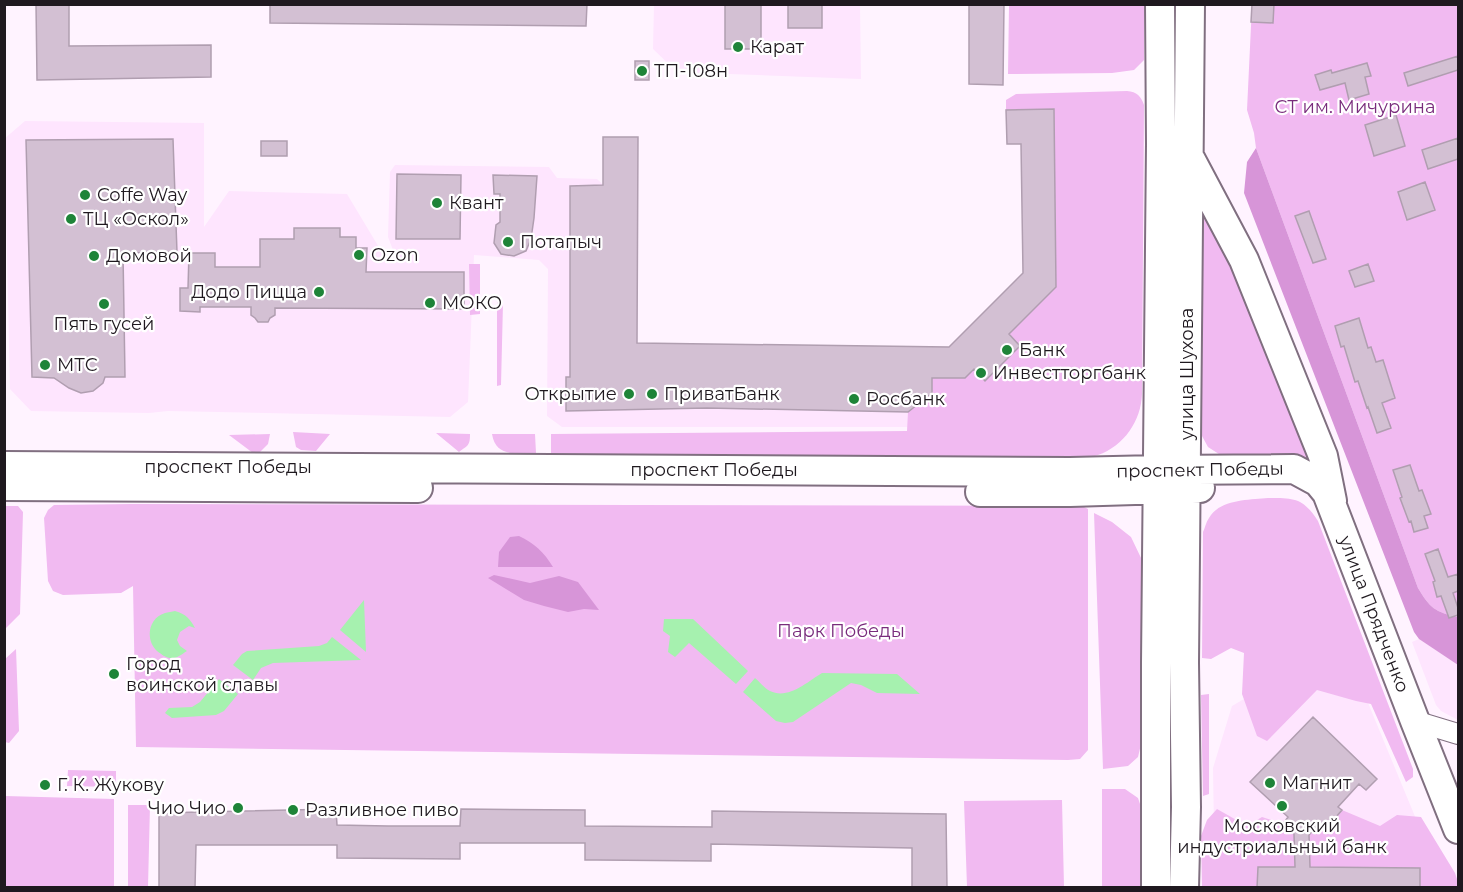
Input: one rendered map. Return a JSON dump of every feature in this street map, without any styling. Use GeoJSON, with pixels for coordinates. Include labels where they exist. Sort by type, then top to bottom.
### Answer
{"type":"FeatureCollection","features":[{"type":"Feature","properties":{"kind":"main road","name":"улица Шухова"},"geometry":{"type":"LineString","coordinates":[[1156,888],[1155,663],[1161,144],[1160,4]]}},
{"type":"Feature","properties":{"kind":"main road","name":"улица Шухова"},"geometry":{"type":"LineString","coordinates":[[1184,888],[1190,4]]}},
{"type":"Feature","properties":{"kind":"main road"},"geometry":{"type":"LineString","coordinates":[[1160,81],[1190,82]]}},
{"type":"Feature","properties":{"kind":"main road"},"geometry":{"type":"LineString","coordinates":[[1161,144],[1189,151],[1244,260],[1323,456],[1333,506]]}},
{"type":"Feature","properties":{"kind":"main road","name":"проспект Победы"},"geometry":{"type":"LineString","coordinates":[[4,466],[1070,472],[1157,480]]}},
{"type":"Feature","properties":{"kind":"main road","name":"проспект Победы"},"geometry":{"type":"LineString","coordinates":[[4,486],[1070,492],[1157,480],[1294,469],[1318,482],[1327,493],[1333,506]]}},
{"type":"Feature","properties":{"kind":"main road","name":"улица Прядченко"},"geometry":{"type":"LineString","coordinates":[[1333,506],[1458,829]]}},
{"type":"Feature","properties":{"kind":"street"},"geometry":{"type":"LineString","coordinates":[[1415,721],[1458,734]]}},
{"type":"Feature","properties":{"kind":"shaded area"},"geometry":{"type":"Polygon","coordinates":[[[654,5],[860,5],[861,79],[677,72],[653,49],[654,5]]]}},
{"type":"Feature","properties":{"kind":"shaded area"},"geometry":{"type":"Polygon","coordinates":[[[25,121],[204,123],[204,227],[229,191],[347,194],[380,249],[393,250],[388,237],[390,172],[395,165],[549,167],[557,178],[597,179],[611,192],[607,373],[928,373],[945,393],[915,427],[562,427],[547,416],[548,269],[539,260],[474,255],[468,402],[450,417],[168,411],[149,413],[31,411],[10,389],[4,139],[25,121]]]}},
{"type":"Feature","properties":{"kind":"shaded area"},"geometry":{"type":"Polygon","coordinates":[[[1256,148],[1418,588],[1434,608],[1458,617],[1458,665],[1419,639],[1414,632],[1244,193],[1247,162],[1256,148]]]}},
{"type":"Feature","properties":{"kind":"shaded area"},"geometry":{"type":"Polygon","coordinates":[[[519,536],[538,548],[553,567],[498,567],[499,552],[510,537],[519,536]]]}},
{"type":"Feature","properties":{"kind":"shaded area"},"geometry":{"type":"Polygon","coordinates":[[[494,575],[530,583],[559,576],[578,582],[599,610],[584,609],[568,612],[524,600],[488,578],[494,575]]]}},
{"type":"Feature","properties":{"kind":"shaded area"},"geometry":{"type":"Polygon","coordinates":[[[364,600],[366,652],[340,630],[364,600]]]}},
{"type":"Feature","properties":{"kind":"shaded area"},"geometry":{"type":"Polygon","coordinates":[[[175,611],[187,617],[195,628],[189,626],[180,632],[177,640],[180,646],[187,651],[177,657],[168,658],[153,646],[150,630],[159,616],[175,611]]]}},
{"type":"Feature","properties":{"kind":"shaded area"},"geometry":{"type":"Polygon","coordinates":[[[664,619],[693,619],[748,671],[736,684],[689,643],[675,657],[668,652],[670,636],[663,631],[664,619]]]}},
{"type":"Feature","properties":{"kind":"shaded area"},"geometry":{"type":"Polygon","coordinates":[[[332,637],[361,660],[273,663],[261,668],[253,680],[233,665],[247,651],[319,646],[327,643],[332,637]]]}},
{"type":"Feature","properties":{"kind":"shaded area"},"geometry":{"type":"Polygon","coordinates":[[[1419,639],[1458,665],[1458,720],[1441,711],[1436,705],[1412,642],[1419,639]]]}},
{"type":"Feature","properties":{"kind":"shaded area"},"geometry":{"type":"Polygon","coordinates":[[[822,673],[897,674],[920,694],[877,693],[851,683],[793,722],[785,723],[776,721],[743,692],[755,678],[770,691],[790,692],[822,673]]]}},
{"type":"Feature","properties":{"kind":"shaded area"},"geometry":{"type":"Polygon","coordinates":[[[1288,673],[1359,681],[1421,831],[1411,848],[1214,830],[1213,768],[1232,706],[1288,673]]]}},
{"type":"Feature","properties":{"kind":"shaded area"},"geometry":{"type":"Polygon","coordinates":[[[219,679],[238,694],[224,711],[216,715],[172,718],[165,713],[169,708],[192,707],[200,702],[219,679]]]}},
{"type":"Feature","properties":{"kind":"green space"},"geometry":{"type":"Polygon","coordinates":[[[1009,5],[1144,5],[1144,60],[1134,70],[1112,73],[1008,74],[1009,5]]]}},
{"type":"Feature","properties":{"kind":"green space","name":"СТ им. Мичурина"},"geometry":{"type":"Polygon","coordinates":[[[1252,5],[1458,5],[1458,617],[1434,608],[1418,588],[1256,148],[1247,110],[1252,5]]]}},
{"type":"Feature","properties":{"kind":"green space"},"geometry":{"type":"Polygon","coordinates":[[[1127,91],[1138,95],[1144,105],[1142,394],[1134,423],[1123,439],[1107,451],[1080,459],[551,455],[551,434],[907,431],[908,412],[932,393],[932,378],[965,378],[974,369],[986,380],[1020,346],[1009,334],[1056,287],[1054,109],[1006,110],[1006,100],[1016,94],[1127,91]]]}},
{"type":"Feature","properties":{"kind":"green space"},"geometry":{"type":"Polygon","coordinates":[[[1202,206],[1234,264],[1311,457],[1310,463],[1222,456],[1208,447],[1202,436],[1202,206]]]}},
{"type":"Feature","properties":{"kind":"green space"},"geometry":{"type":"Polygon","coordinates":[[[469,264],[480,264],[480,314],[470,315],[469,264]]]}},
{"type":"Feature","properties":{"kind":"green space"},"geometry":{"type":"Polygon","coordinates":[[[497,302],[503,303],[501,385],[497,386],[497,302]]]}},
{"type":"Feature","properties":{"kind":"green space"},"geometry":{"type":"Polygon","coordinates":[[[293,432],[330,434],[316,451],[301,450],[296,447],[293,432]]]}},
{"type":"Feature","properties":{"kind":"green space"},"geometry":{"type":"Polygon","coordinates":[[[436,433],[470,434],[470,441],[459,452],[436,433]]]}},
{"type":"Feature","properties":{"kind":"green space"},"geometry":{"type":"Polygon","coordinates":[[[270,434],[268,444],[259,453],[253,453],[229,435],[270,434]]]}},
{"type":"Feature","properties":{"kind":"green space"},"geometry":{"type":"Polygon","coordinates":[[[492,434],[535,434],[536,453],[503,451],[494,442],[492,434]]]}},
{"type":"Feature","properties":{"kind":"green space"},"geometry":{"type":"Polygon","coordinates":[[[1268,498],[1298,501],[1308,508],[1318,521],[1413,769],[1413,777],[1406,782],[1371,704],[1317,690],[1267,741],[1257,736],[1242,694],[1244,653],[1231,648],[1211,659],[1202,658],[1203,532],[1206,523],[1214,512],[1227,504],[1268,498]]]}},
{"type":"Feature","properties":{"kind":"green space","name":"Парк Победы"},"geometry":{"type":"Polygon","coordinates":[[[54,505],[1082,506],[1088,509],[1088,750],[1080,759],[1068,760],[136,747],[133,586],[121,593],[63,595],[53,591],[48,581],[44,518],[54,505]]]}},
{"type":"Feature","properties":{"kind":"green space"},"geometry":{"type":"Polygon","coordinates":[[[5,506],[18,506],[23,512],[20,614],[5,629],[5,506]]]}},
{"type":"Feature","properties":{"kind":"green space"},"geometry":{"type":"Polygon","coordinates":[[[1094,513],[1112,522],[1131,537],[1142,560],[1142,740],[1138,757],[1128,766],[1103,769],[1094,513]]]}},
{"type":"Feature","properties":{"kind":"green space"},"geometry":{"type":"Polygon","coordinates":[[[16,649],[19,731],[9,743],[5,742],[5,659],[16,649]]]}},
{"type":"Feature","properties":{"kind":"green space"},"geometry":{"type":"Polygon","coordinates":[[[1209,694],[1209,794],[1203,796],[1201,695],[1209,694]]]}},
{"type":"Feature","properties":{"kind":"green space"},"geometry":{"type":"Polygon","coordinates":[[[68,770],[116,771],[116,787],[67,786],[68,770]]]}},
{"type":"Feature","properties":{"kind":"green space"},"geometry":{"type":"Polygon","coordinates":[[[1102,789],[1125,789],[1138,798],[1142,810],[1141,887],[1102,887],[1102,789]]]}},
{"type":"Feature","properties":{"kind":"green space"},"geometry":{"type":"Polygon","coordinates":[[[5,796],[114,799],[114,887],[5,887],[5,796]]]}},
{"type":"Feature","properties":{"kind":"green space"},"geometry":{"type":"Polygon","coordinates":[[[1062,800],[1064,887],[967,887],[964,801],[1062,800]]]}},
{"type":"Feature","properties":{"kind":"green space"},"geometry":{"type":"Polygon","coordinates":[[[128,805],[150,805],[148,887],[128,887],[128,805]]]}},
{"type":"Feature","properties":{"kind":"green space"},"geometry":{"type":"Polygon","coordinates":[[[1217,809],[1247,826],[1262,817],[1283,824],[1294,834],[1305,867],[1258,867],[1257,887],[1202,887],[1201,836],[1207,820],[1217,809]]]}},
{"type":"Feature","properties":{"kind":"green space"},"geometry":{"type":"Polygon","coordinates":[[[1342,810],[1380,826],[1397,815],[1421,817],[1455,873],[1458,887],[1420,887],[1310,867],[1309,835],[1318,824],[1330,825],[1342,810]]]}},
{"type":"Feature","properties":{"kind":"building"},"geometry":{"type":"Polygon","coordinates":[[[36,4],[69,4],[69,46],[211,45],[211,77],[37,80],[36,4]]]}},
{"type":"Feature","properties":{"kind":"building"},"geometry":{"type":"Polygon","coordinates":[[[270,4],[587,4],[586,26],[270,23],[270,4]]]}},
{"type":"Feature","properties":{"kind":"building"},"geometry":{"type":"Polygon","coordinates":[[[725,4],[761,4],[761,49],[725,49],[725,4]]]}},
{"type":"Feature","properties":{"kind":"building"},"geometry":{"type":"Polygon","coordinates":[[[788,4],[822,4],[822,28],[788,28],[788,4]]]}},
{"type":"Feature","properties":{"kind":"building"},"geometry":{"type":"Polygon","coordinates":[[[969,4],[1004,4],[1003,85],[969,84],[969,4]]]}},
{"type":"Feature","properties":{"kind":"building"},"geometry":{"type":"Polygon","coordinates":[[[1252,4],[1274,4],[1273,23],[1251,22],[1252,4]]]}},
{"type":"Feature","properties":{"kind":"building"},"geometry":{"type":"Polygon","coordinates":[[[1458,56],[1458,70],[1408,86],[1404,73],[1458,56]]]}},
{"type":"Feature","properties":{"kind":"building","name":"ТП-108н"},"geometry":{"type":"Polygon","coordinates":[[[635,61],[649,61],[649,80],[635,80],[635,61]]]}},
{"type":"Feature","properties":{"kind":"building"},"geometry":{"type":"Polygon","coordinates":[[[1367,63],[1371,76],[1365,77],[1369,94],[1349,100],[1345,83],[1320,90],[1315,75],[1331,70],[1332,73],[1367,63]]]}},
{"type":"Feature","properties":{"kind":"building"},"geometry":{"type":"Polygon","coordinates":[[[1054,109],[1056,287],[1009,334],[1020,346],[985,381],[974,369],[965,378],[932,378],[932,393],[908,412],[707,408],[566,411],[566,377],[570,377],[570,186],[603,185],[603,137],[638,137],[637,343],[949,347],[1023,273],[1021,144],[1007,144],[1006,110],[1054,109]]]}},
{"type":"Feature","properties":{"kind":"building"},"geometry":{"type":"Polygon","coordinates":[[[1396,115],[1405,146],[1374,156],[1365,125],[1396,115]]]}},
{"type":"Feature","properties":{"kind":"building"},"geometry":{"type":"Polygon","coordinates":[[[1458,138],[1458,159],[1428,169],[1422,150],[1458,138]]]}},
{"type":"Feature","properties":{"kind":"building"},"geometry":{"type":"Polygon","coordinates":[[[173,139],[177,252],[123,253],[125,377],[105,377],[103,383],[93,391],[81,393],[54,378],[32,377],[26,140],[173,139]]]}},
{"type":"Feature","properties":{"kind":"building"},"geometry":{"type":"Polygon","coordinates":[[[261,141],[287,141],[287,156],[261,156],[261,141]]]}},
{"type":"Feature","properties":{"kind":"building"},"geometry":{"type":"Polygon","coordinates":[[[397,174],[461,175],[460,239],[396,239],[397,174]]]}},
{"type":"Feature","properties":{"kind":"building"},"geometry":{"type":"Polygon","coordinates":[[[493,175],[537,176],[531,239],[526,251],[514,256],[501,254],[494,243],[496,225],[500,222],[500,194],[494,194],[493,175]]]}},
{"type":"Feature","properties":{"kind":"building"},"geometry":{"type":"Polygon","coordinates":[[[1425,182],[1435,210],[1407,220],[1398,192],[1425,182]]]}},
{"type":"Feature","properties":{"kind":"building"},"geometry":{"type":"Polygon","coordinates":[[[1309,211],[1326,259],[1313,263],[1295,216],[1309,211]]]}},
{"type":"Feature","properties":{"kind":"building"},"geometry":{"type":"Polygon","coordinates":[[[294,228],[340,228],[340,237],[356,237],[356,248],[367,248],[366,272],[464,272],[464,309],[275,308],[275,315],[268,322],[258,322],[251,315],[251,307],[200,307],[200,312],[180,311],[180,288],[188,288],[189,253],[215,253],[215,267],[260,267],[260,239],[294,239],[294,228]]]}},
{"type":"Feature","properties":{"kind":"building"},"geometry":{"type":"Polygon","coordinates":[[[1368,264],[1374,281],[1355,287],[1349,271],[1368,264]]]}},
{"type":"Feature","properties":{"kind":"building"},"geometry":{"type":"Polygon","coordinates":[[[1359,318],[1368,348],[1371,347],[1376,362],[1383,360],[1395,398],[1382,403],[1391,428],[1377,433],[1358,381],[1355,382],[1344,346],[1341,347],[1335,326],[1359,318]]]}},
{"type":"Feature","properties":{"kind":"building"},"geometry":{"type":"Polygon","coordinates":[[[1410,465],[1419,491],[1422,490],[1431,514],[1424,516],[1428,528],[1414,532],[1400,498],[1402,497],[1393,470],[1410,465]]]}},
{"type":"Feature","properties":{"kind":"building"},"geometry":{"type":"Polygon","coordinates":[[[1438,549],[1448,577],[1458,574],[1458,591],[1453,593],[1458,615],[1449,618],[1441,596],[1437,597],[1433,582],[1435,581],[1425,554],[1438,549]]]}},
{"type":"Feature","properties":{"kind":"building"},"geometry":{"type":"Polygon","coordinates":[[[1313,717],[1377,779],[1366,790],[1359,784],[1338,807],[1342,810],[1329,825],[1318,824],[1309,835],[1310,867],[1420,868],[1420,888],[1257,888],[1258,867],[1295,867],[1294,834],[1283,824],[1288,817],[1250,782],[1313,717]]]}},
{"type":"Feature","properties":{"kind":"building"},"geometry":{"type":"Polygon","coordinates":[[[336,809],[337,825],[388,826],[460,826],[461,809],[585,810],[585,826],[712,827],[712,811],[946,814],[947,888],[912,888],[912,848],[711,844],[711,861],[585,860],[585,843],[460,843],[460,859],[337,858],[337,845],[196,845],[195,888],[159,888],[159,813],[336,809]]]}},
{"type":"Feature","properties":{"kind":"place","name":"Карат"},"geometry":{"type":"Point","coordinates":[738,47]}},
{"type":"Feature","properties":{"kind":"place","name":"ТП-108н"},"geometry":{"type":"Point","coordinates":[642,71]}},
{"type":"Feature","properties":{"kind":"place","name":"Coffe Way"},"geometry":{"type":"Point","coordinates":[85,195]}},
{"type":"Feature","properties":{"kind":"place","name":"Квант"},"geometry":{"type":"Point","coordinates":[437,203]}},
{"type":"Feature","properties":{"kind":"place","name":"ТЦ «Оскол»"},"geometry":{"type":"Point","coordinates":[71,219]}},
{"type":"Feature","properties":{"kind":"place","name":"Потапыч"},"geometry":{"type":"Point","coordinates":[508,242]}},
{"type":"Feature","properties":{"kind":"place","name":"Ozon"},"geometry":{"type":"Point","coordinates":[359,255]}},
{"type":"Feature","properties":{"kind":"place","name":"Домовой"},"geometry":{"type":"Point","coordinates":[94,256]}},
{"type":"Feature","properties":{"kind":"place","name":"Додо Пицца"},"geometry":{"type":"Point","coordinates":[319,292]}},
{"type":"Feature","properties":{"kind":"place","name":"МОКО"},"geometry":{"type":"Point","coordinates":[430,303]}},
{"type":"Feature","properties":{"kind":"place","name":"Пять гусей"},"geometry":{"type":"Point","coordinates":[104,304]}},
{"type":"Feature","properties":{"kind":"place","name":"Банк"},"geometry":{"type":"Point","coordinates":[1007,350]}},
{"type":"Feature","properties":{"kind":"place","name":"МТС"},"geometry":{"type":"Point","coordinates":[45,365]}},
{"type":"Feature","properties":{"kind":"place","name":"Инвестторгбанк"},"geometry":{"type":"Point","coordinates":[981,373]}},
{"type":"Feature","properties":{"kind":"place","name":"Открытие"},"geometry":{"type":"Point","coordinates":[629,394]}},
{"type":"Feature","properties":{"kind":"place","name":"ПриватБанк"},"geometry":{"type":"Point","coordinates":[652,394]}},
{"type":"Feature","properties":{"kind":"place","name":"Росбанк"},"geometry":{"type":"Point","coordinates":[854,399]}},
{"type":"Feature","properties":{"kind":"place","name":"Город воинской славы"},"geometry":{"type":"Point","coordinates":[114,674]}},
{"type":"Feature","properties":{"kind":"place","name":"Магнит"},"geometry":{"type":"Point","coordinates":[1270,783]}},
{"type":"Feature","properties":{"kind":"place","name":"Г. К. Жукову"},"geometry":{"type":"Point","coordinates":[45,785]}},
{"type":"Feature","properties":{"kind":"place","name":"Московский индустриальный банк"},"geometry":{"type":"Point","coordinates":[1282,806]}},
{"type":"Feature","properties":{"kind":"place","name":"Чио Чио"},"geometry":{"type":"Point","coordinates":[238,808]}},
{"type":"Feature","properties":{"kind":"place","name":"Разливное пиво"},"geometry":{"type":"Point","coordinates":[293,810]}}]}
